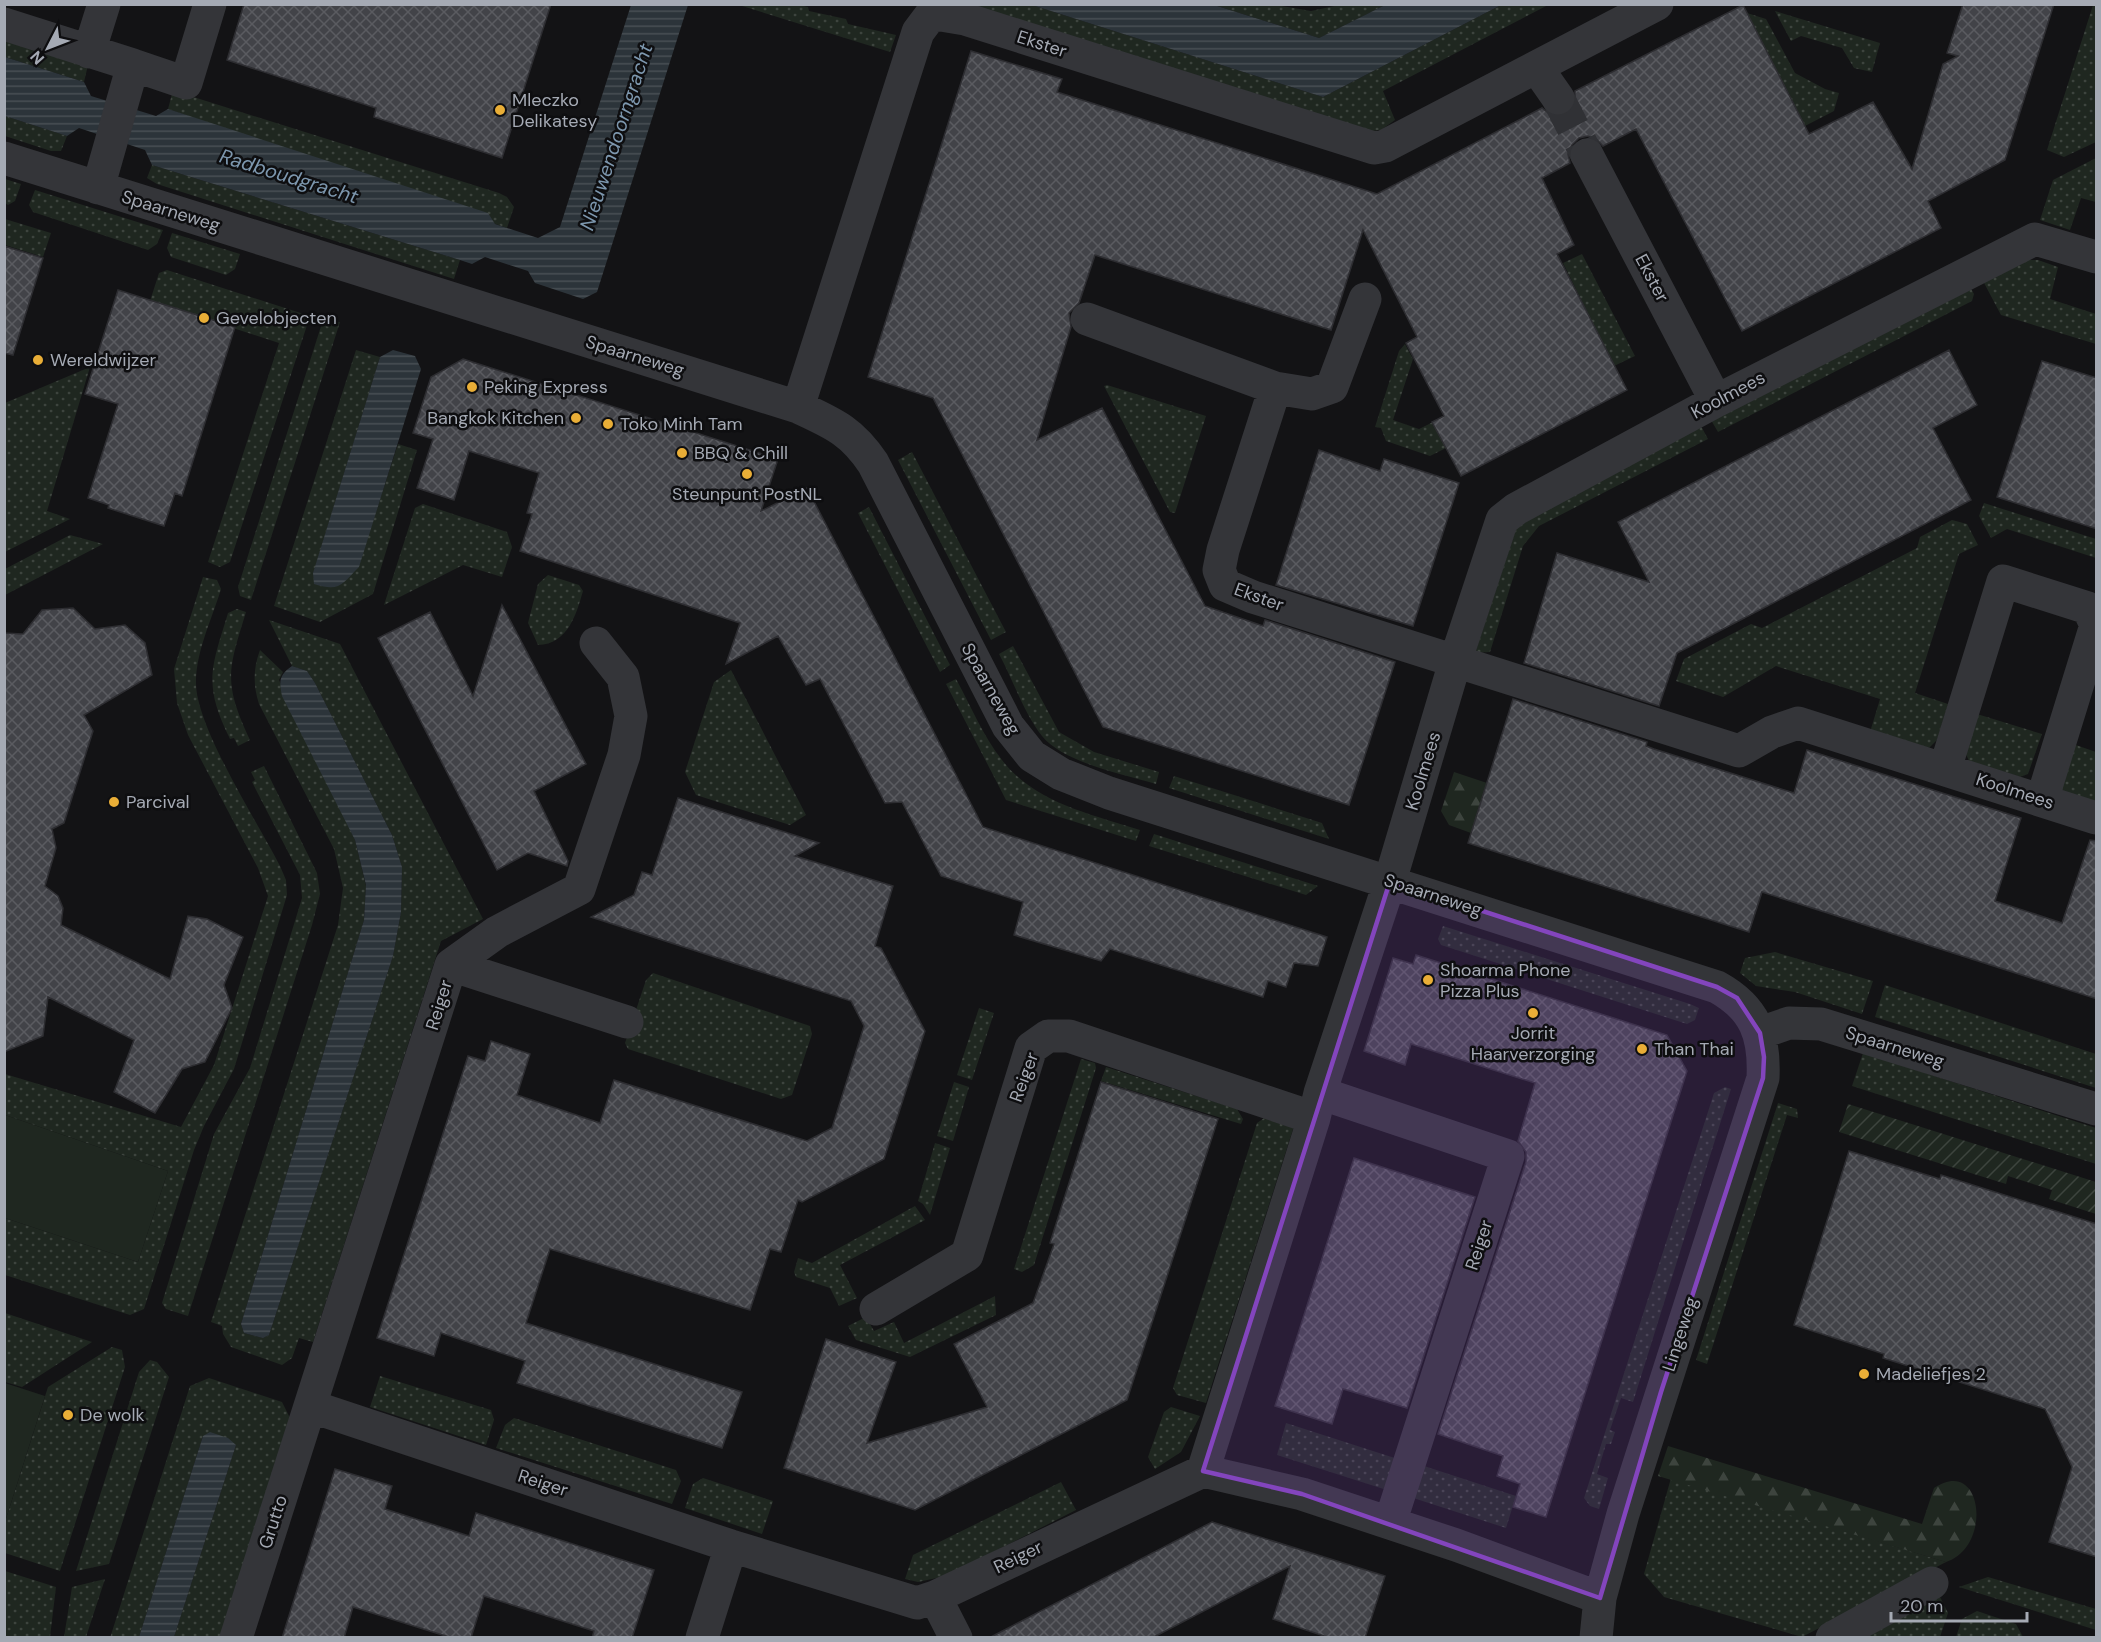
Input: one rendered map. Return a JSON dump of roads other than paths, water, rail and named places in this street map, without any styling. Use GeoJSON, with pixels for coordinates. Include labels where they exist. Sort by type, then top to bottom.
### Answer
{"type":"FeatureCollection","features":[{"type":"Feature","properties":{"kind":"street"},"geometry":{"type":"LineString","coordinates":[[89,52],[104,4]]}},
{"type":"Feature","properties":{"kind":"street"},"geometry":{"type":"LineString","coordinates":[[4,24],[186,83],[210,4]]}},
{"type":"Feature","properties":{"kind":"street","name":"Ekster"},"geometry":{"type":"LineString","coordinates":[[798,406],[918,32],[930,16],[965,19],[1374,148],[1385,146],[1657,4]]}},
{"type":"Feature","properties":{"kind":"street"},"geometry":{"type":"LineString","coordinates":[[98,188],[133,65]]}},
{"type":"Feature","properties":{"kind":"street"},"geometry":{"type":"LineString","coordinates":[[1537,68],[1558,98]]}},
{"type":"Feature","properties":{"kind":"street","name":"Spaarneweg"},"geometry":{"type":"LineString","coordinates":[[4,158],[798,406],[837,425],[858,441],[868,455],[1008,726],[1032,756],[1061,774],[1109,793],[1717,987],[1737,998],[1760,1033],[1789,1023],[1821,1024],[2097,1109]]}},
{"type":"Feature","properties":{"kind":"street","name":"Ekster"},"geometry":{"type":"LineString","coordinates":[[1592,165],[1716,401]]}},
{"type":"Feature","properties":{"kind":"street","name":"Koolmees"},"geometry":{"type":"LineString","coordinates":[[1390,881],[1455,662],[1502,520],[1516,509],[1716,401],[2035,239],[2097,257]]}},
{"type":"Feature","properties":{"kind":"street"},"geometry":{"type":"LineString","coordinates":[[1087,319],[1275,388],[1312,394],[1332,387],[1365,299]]}},
{"type":"Feature","properties":{"kind":"street","name":"Ekster"},"geometry":{"type":"LineString","coordinates":[[1275,388],[1223,550],[1219,570],[1225,585],[1253,597],[1455,662]]}},
{"type":"Feature","properties":{"kind":"street"},"geometry":{"type":"LineString","coordinates":[[1945,769],[2003,581],[2078,604],[2088,608],[2096,625],[2042,800]]}},
{"type":"Feature","properties":{"kind":"street","name":"Reiger"},"geometry":{"type":"LineString","coordinates":[[596,643],[623,677],[631,716],[624,755],[579,890],[497,932],[451,965],[310,1406],[731,1546],[917,1603],[935,1597],[1203,1471]]}},
{"type":"Feature","properties":{"kind":"street","name":"Koolmees"},"geometry":{"type":"LineString","coordinates":[[1455,662],[1739,751],[1772,732],[1798,723],[2097,818]]}},
{"type":"Feature","properties":{"kind":"street"},"geometry":{"type":"LineString","coordinates":[[1390,881],[1317,1105],[1203,1471],[1302,1494],[1600,1598]]}},
{"type":"Feature","properties":{"kind":"street","name":"Reiger"},"geometry":{"type":"LineString","coordinates":[[451,965],[627,1022]]}},
{"type":"Feature","properties":{"kind":"street","name":"Lingeweg"},"geometry":{"type":"LineString","coordinates":[[1596,1638],[1600,1598],[1651,1425],[1764,1078],[1764,1057],[1760,1033]]}},
{"type":"Feature","properties":{"kind":"street","name":"Reiger"},"geometry":{"type":"LineString","coordinates":[[876,1309],[967,1255],[1031,1048],[1048,1036],[1069,1036],[1508,1156],[1390,1523]]}},
{"type":"Feature","properties":{"kind":"street","name":"Grutto"},"geometry":{"type":"LineString","coordinates":[[236,1638],[310,1406]]}},
{"type":"Feature","properties":{"kind":"street"},"geometry":{"type":"LineString","coordinates":[[702,1638],[731,1546]]}},
{"type":"Feature","properties":{"kind":"street"},"geometry":{"type":"LineString","coordinates":[[1832,1638],[1932,1584]]}},
{"type":"Feature","properties":{"kind":"street"},"geometry":{"type":"LineString","coordinates":[[935,1597],[956,1638]]}},
{"type":"Feature","properties":{"kind":"water"},"geometry":{"type":"Polygon","coordinates":[[[631,5],[688,5],[597,292],[583,299],[535,283],[528,271],[485,257],[472,264],[152,165],[145,150],[79,128],[67,136],[5,116],[5,57],[84,82],[91,96],[156,116],[168,109],[488,213],[495,224],[538,238],[560,227],[631,5]]]}},
{"type":"Feature","properties":{"kind":"water"},"geometry":{"type":"Polygon","coordinates":[[[1032,5],[1214,5],[1319,38],[1385,5],[1501,5],[1323,97],[1032,5]]]}},
{"type":"Feature","properties":{"kind":"water"},"geometry":{"type":"Polygon","coordinates":[[[393,350],[415,356],[421,369],[359,567],[335,587],[314,584],[313,573],[380,357],[393,350]]]}},
{"type":"Feature","properties":{"kind":"water"},"geometry":{"type":"Polygon","coordinates":[[[292,666],[307,671],[315,683],[392,835],[402,867],[401,912],[393,956],[269,1335],[263,1338],[244,1333],[241,1324],[364,920],[366,885],[355,840],[282,696],[281,679],[292,666]]]}},
{"type":"Feature","properties":{"kind":"water"},"geometry":{"type":"Polygon","coordinates":[[[210,1432],[228,1438],[236,1445],[174,1637],[139,1637],[203,1436],[210,1432]]]}},
{"type":"Feature","properties":{"kind":"tunnel"},"geometry":{"type":"LineString","coordinates":[[1558,98],[1587,155]]}},
{"type":"Feature","properties":{"kind":"place","name":"Mleczko Delikatesy"},"geometry":{"type":"Point","coordinates":[500,110]}},
{"type":"Feature","properties":{"kind":"place","name":"Gevelobjecten"},"geometry":{"type":"Point","coordinates":[204,318]}},
{"type":"Feature","properties":{"kind":"place","name":"Wereldwijzer"},"geometry":{"type":"Point","coordinates":[38,360]}},
{"type":"Feature","properties":{"kind":"place","name":"Peking Express"},"geometry":{"type":"Point","coordinates":[472,387]}},
{"type":"Feature","properties":{"kind":"place","name":"Bangkok Kitchen"},"geometry":{"type":"Point","coordinates":[576,418]}},
{"type":"Feature","properties":{"kind":"place","name":"Toko Minh Tam"},"geometry":{"type":"Point","coordinates":[608,424]}},
{"type":"Feature","properties":{"kind":"place","name":"BBQ & Chill"},"geometry":{"type":"Point","coordinates":[682,453]}},
{"type":"Feature","properties":{"kind":"place","name":"Steunpunt PostNL"},"geometry":{"type":"Point","coordinates":[747,474]}},
{"type":"Feature","properties":{"kind":"place","name":"Parcival"},"geometry":{"type":"Point","coordinates":[114,802]}},
{"type":"Feature","properties":{"kind":"place","name":"Shoarma Phone Pizza Plus"},"geometry":{"type":"Point","coordinates":[1428,980]}},
{"type":"Feature","properties":{"kind":"place","name":"Jorrit Haarverzorging"},"geometry":{"type":"Point","coordinates":[1533,1013]}},
{"type":"Feature","properties":{"kind":"place","name":"Than Thai"},"geometry":{"type":"Point","coordinates":[1642,1049]}},
{"type":"Feature","properties":{"kind":"place","name":"Madeliefjes 2"},"geometry":{"type":"Point","coordinates":[1864,1374]}},
{"type":"Feature","properties":{"kind":"place","name":"De wolk"},"geometry":{"type":"Point","coordinates":[68,1415]}},
{"type":"Feature","properties":{"kind":"water label","name":"Nieuwendoorngracht"},"geometry":{"type":"Point","coordinates":[616,137]}},
{"type":"Feature","properties":{"kind":"water label","name":"Radboudgracht"},"geometry":{"type":"Point","coordinates":[289,176]}}]}
